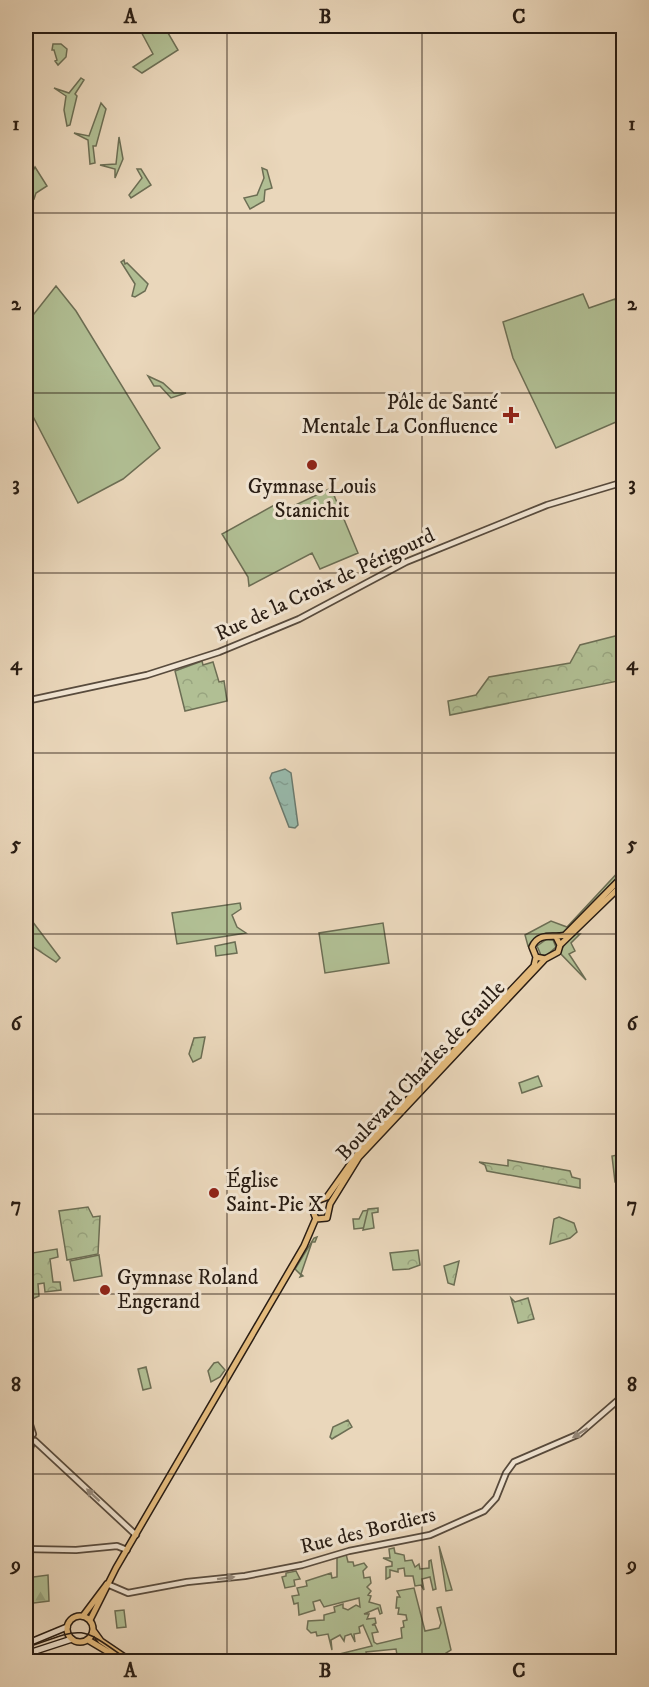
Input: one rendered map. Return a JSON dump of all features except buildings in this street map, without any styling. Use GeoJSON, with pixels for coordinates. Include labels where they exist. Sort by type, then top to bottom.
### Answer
{"type":"FeatureCollection","features":[{"type":"Feature","properties":{"kind":"main road"},"geometry":{"type":"LineString","coordinates":[[624,876],[567,933],[556,937],[547,935],[537,940],[532,948],[536,957],[545,959],[558,952],[560,945],[624,883]]}},
{"type":"Feature","properties":{"kind":"main road"},"geometry":{"type":"LineString","coordinates":[[556,937],[560,945]]}},
{"type":"Feature","properties":{"kind":"main road","name":"Boulevard Charles de Gaulle"},"geometry":{"type":"LineString","coordinates":[[322,1200],[327,1197],[361,1149],[534,966],[536,957]]}},
{"type":"Feature","properties":{"kind":"main road","name":"Boulevard Charles de Gaulle"},"geometry":{"type":"LineString","coordinates":[[319,1219],[327,1218],[330,1204],[359,1157],[545,959]]}},
{"type":"Feature","properties":{"kind":"main road"},"geometry":{"type":"LineString","coordinates":[[132,1662],[101,1641],[93,1630],[90,1620],[107,1584],[319,1219],[313,1203],[322,1200],[329,1211]]}},
{"type":"Feature","properties":{"kind":"main road"},"geometry":{"type":"LineString","coordinates":[[83,1617],[107,1584]]}},
{"type":"Feature","properties":{"kind":"main road"},"geometry":{"type":"LineString","coordinates":[[26,1644],[67,1627],[74,1617],[90,1620]]}},
{"type":"Feature","properties":{"kind":"main road"},"geometry":{"type":"LineString","coordinates":[[67,1627],[72,1639]]}},
{"type":"Feature","properties":{"kind":"main road"},"geometry":{"type":"LineString","coordinates":[[88,1640],[93,1630]]}},
{"type":"Feature","properties":{"kind":"main road"},"geometry":{"type":"LineString","coordinates":[[26,1654],[72,1639],[81,1642],[88,1640],[124,1662]]}},
{"type":"Feature","properties":{"kind":"street","name":"Rue de la Croix de Périgourd"},"geometry":{"type":"LineString","coordinates":[[26,701],[147,675],[219,652],[299,619],[406,562],[548,505],[624,482]]}},
{"type":"Feature","properties":{"kind":"street","name":"Rue des Bordiers"},"geometry":{"type":"LineString","coordinates":[[107,1584],[128,1593],[185,1583],[261,1574],[350,1551],[430,1535],[484,1511],[496,1498],[511,1465],[579,1434],[624,1395]]}},
{"type":"Feature","properties":{"kind":"street"},"geometry":{"type":"LineString","coordinates":[[26,1412],[36,1437],[26,1461]]}},
{"type":"Feature","properties":{"kind":"street"},"geometry":{"type":"LineString","coordinates":[[34,1442],[137,1533]]}},
{"type":"Feature","properties":{"kind":"street"},"geometry":{"type":"LineString","coordinates":[[26,1549],[76,1550],[117,1546],[127,1550]]}},
{"type":"Feature","properties":{"kind":"green space"},"geometry":{"type":"Polygon","coordinates":[[[138,26],[164,26],[178,50],[142,73],[133,67],[153,54],[138,26]]]}},
{"type":"Feature","properties":{"kind":"green space"},"geometry":{"type":"Polygon","coordinates":[[[53,44],[61,44],[67,49],[66,57],[58,65],[55,61],[57,60],[54,50],[52,50],[53,44]]]}},
{"type":"Feature","properties":{"kind":"green space"},"geometry":{"type":"Polygon","coordinates":[[[81,78],[84,80],[75,94],[77,96],[70,125],[67,126],[64,110],[66,96],[54,88],[69,93],[81,78]]]}},
{"type":"Feature","properties":{"kind":"green space"},"geometry":{"type":"Polygon","coordinates":[[[101,103],[106,109],[96,146],[93,146],[95,163],[90,164],[88,140],[74,133],[89,136],[101,103]]]}},
{"type":"Feature","properties":{"kind":"green space"},"geometry":{"type":"Polygon","coordinates":[[[119,137],[123,159],[115,178],[115,169],[100,165],[116,164],[119,137]]]}},
{"type":"Feature","properties":{"kind":"green space"},"geometry":{"type":"Polygon","coordinates":[[[35,167],[47,186],[36,193],[34,199],[29,197],[28,181],[35,167]]]}},
{"type":"Feature","properties":{"kind":"green space"},"geometry":{"type":"Polygon","coordinates":[[[262,168],[267,170],[272,188],[265,190],[264,201],[250,209],[244,198],[257,195],[264,178],[262,168]]]}},
{"type":"Feature","properties":{"kind":"green space"},"geometry":{"type":"Polygon","coordinates":[[[137,169],[141,169],[151,185],[131,198],[129,195],[142,178],[137,169]]]}},
{"type":"Feature","properties":{"kind":"green space"},"geometry":{"type":"Polygon","coordinates":[[[124,260],[125,264],[127,263],[148,284],[145,291],[135,297],[132,296],[135,284],[121,262],[124,260]]]}},
{"type":"Feature","properties":{"kind":"green space"},"geometry":{"type":"Polygon","coordinates":[[[56,286],[76,311],[160,448],[123,479],[78,503],[26,403],[26,324],[56,286]]]}},
{"type":"Feature","properties":{"kind":"green space"},"geometry":{"type":"Polygon","coordinates":[[[583,294],[589,308],[615,299],[623,324],[623,419],[556,448],[513,358],[503,322],[583,294]]]}},
{"type":"Feature","properties":{"kind":"green space"},"geometry":{"type":"Polygon","coordinates":[[[148,376],[163,383],[174,393],[186,393],[171,398],[160,386],[154,386],[148,376]]]}},
{"type":"Feature","properties":{"kind":"green space"},"geometry":{"type":"Polygon","coordinates":[[[331,488],[358,553],[320,569],[312,553],[249,586],[248,577],[222,534],[278,503],[283,511],[331,488]]]}},
{"type":"Feature","properties":{"kind":"green space"},"geometry":{"type":"Polygon","coordinates":[[[623,634],[623,680],[450,715],[448,701],[476,695],[489,677],[570,663],[580,645],[623,634]]]}},
{"type":"Feature","properties":{"kind":"green space"},"geometry":{"type":"Polygon","coordinates":[[[202,661],[203,665],[213,662],[219,682],[224,681],[227,701],[185,711],[175,671],[202,661]]]}},
{"type":"Feature","properties":{"kind":"green space"},"geometry":{"type":"Polygon","coordinates":[[[623,867],[623,873],[564,933],[546,933],[528,946],[525,935],[551,921],[567,927],[623,867]]]}},
{"type":"Feature","properties":{"kind":"green space"},"geometry":{"type":"Polygon","coordinates":[[[240,903],[241,909],[232,915],[237,927],[246,933],[177,944],[172,913],[240,903]]]}},
{"type":"Feature","properties":{"kind":"green space"},"geometry":{"type":"Polygon","coordinates":[[[26,913],[60,958],[56,962],[26,942],[26,913]]]}},
{"type":"Feature","properties":{"kind":"green space"},"geometry":{"type":"Polygon","coordinates":[[[383,923],[389,963],[325,973],[319,933],[383,923]]]}},
{"type":"Feature","properties":{"kind":"green space"},"geometry":{"type":"Polygon","coordinates":[[[576,934],[580,934],[571,943],[575,951],[569,954],[586,980],[560,953],[565,943],[576,934]]]}},
{"type":"Feature","properties":{"kind":"green space"},"geometry":{"type":"Polygon","coordinates":[[[547,939],[553,940],[556,947],[547,955],[541,955],[537,946],[547,939]]]}},
{"type":"Feature","properties":{"kind":"green space"},"geometry":{"type":"Polygon","coordinates":[[[235,942],[237,953],[216,956],[215,946],[235,942]]]}},
{"type":"Feature","properties":{"kind":"green space"},"geometry":{"type":"Polygon","coordinates":[[[205,1037],[201,1058],[193,1062],[189,1054],[194,1038],[205,1037]]]}},
{"type":"Feature","properties":{"kind":"green space"},"geometry":{"type":"Polygon","coordinates":[[[538,1076],[542,1086],[522,1093],[519,1083],[538,1076]]]}},
{"type":"Feature","properties":{"kind":"green space"},"geometry":{"type":"Polygon","coordinates":[[[623,1154],[623,1181],[615,1182],[612,1156],[623,1154]]]}},
{"type":"Feature","properties":{"kind":"green space"},"geometry":{"type":"Polygon","coordinates":[[[508,1160],[570,1171],[572,1177],[580,1179],[580,1188],[487,1171],[485,1165],[479,1162],[508,1166],[508,1160]]]}},
{"type":"Feature","properties":{"kind":"green space"},"geometry":{"type":"Polygon","coordinates":[[[88,1207],[93,1217],[100,1216],[98,1254],[67,1260],[59,1211],[88,1207]]]}},
{"type":"Feature","properties":{"kind":"green space"},"geometry":{"type":"Polygon","coordinates":[[[378,1208],[378,1212],[372,1213],[374,1228],[363,1230],[368,1209],[378,1208]]]}},
{"type":"Feature","properties":{"kind":"green space"},"geometry":{"type":"Polygon","coordinates":[[[370,1210],[372,1227],[354,1229],[353,1219],[359,1219],[363,1211],[370,1210]]]}},
{"type":"Feature","properties":{"kind":"green space"},"geometry":{"type":"Polygon","coordinates":[[[559,1217],[574,1223],[577,1232],[570,1238],[550,1244],[554,1219],[559,1217]]]}},
{"type":"Feature","properties":{"kind":"green space"},"geometry":{"type":"Polygon","coordinates":[[[317,1237],[315,1242],[312,1242],[301,1274],[303,1276],[300,1277],[301,1275],[295,1269],[314,1238],[317,1237]]]}},
{"type":"Feature","properties":{"kind":"green space"},"geometry":{"type":"Polygon","coordinates":[[[57,1249],[58,1257],[50,1259],[53,1282],[60,1282],[61,1290],[45,1292],[44,1283],[38,1284],[39,1296],[30,1300],[26,1269],[33,1260],[32,1253],[57,1249]]]}},
{"type":"Feature","properties":{"kind":"green space"},"geometry":{"type":"Polygon","coordinates":[[[418,1250],[420,1265],[409,1269],[393,1270],[390,1253],[418,1250]]]}},
{"type":"Feature","properties":{"kind":"green space"},"geometry":{"type":"Polygon","coordinates":[[[99,1255],[102,1276],[74,1281],[70,1261],[99,1255]]]}},
{"type":"Feature","properties":{"kind":"green space"},"geometry":{"type":"Polygon","coordinates":[[[459,1261],[454,1285],[448,1283],[444,1266],[459,1261]]]}},
{"type":"Feature","properties":{"kind":"green space"},"geometry":{"type":"Polygon","coordinates":[[[511,1298],[515,1302],[528,1298],[534,1319],[518,1323],[511,1298]]]}},
{"type":"Feature","properties":{"kind":"green space"},"geometry":{"type":"Polygon","coordinates":[[[218,1362],[225,1370],[220,1377],[211,1382],[208,1371],[214,1363],[218,1362]]]}},
{"type":"Feature","properties":{"kind":"green space"},"geometry":{"type":"Polygon","coordinates":[[[146,1367],[151,1388],[143,1390],[138,1369],[146,1367]]]}},
{"type":"Feature","properties":{"kind":"green space"},"geometry":{"type":"Polygon","coordinates":[[[348,1420],[352,1427],[332,1439],[330,1437],[333,1427],[348,1420]]]}},
{"type":"Feature","properties":{"kind":"green space"},"geometry":{"type":"Polygon","coordinates":[[[439,1546],[452,1590],[446,1591],[439,1546]]]}},
{"type":"Feature","properties":{"kind":"green space"},"geometry":{"type":"Polygon","coordinates":[[[394,1548],[395,1553],[404,1555],[405,1561],[412,1560],[415,1567],[419,1564],[420,1569],[429,1568],[431,1560],[436,1589],[433,1590],[430,1577],[422,1579],[424,1590],[421,1585],[415,1586],[413,1576],[405,1576],[404,1568],[398,1569],[398,1572],[390,1570],[390,1577],[386,1579],[386,1567],[392,1566],[392,1562],[383,1558],[390,1558],[389,1549],[394,1548]]]}},
{"type":"Feature","properties":{"kind":"green space"},"geometry":{"type":"Polygon","coordinates":[[[346,1554],[348,1562],[353,1562],[354,1566],[364,1563],[367,1567],[363,1571],[364,1578],[370,1577],[371,1583],[367,1587],[371,1591],[368,1595],[371,1596],[369,1602],[380,1605],[382,1613],[380,1614],[378,1608],[364,1614],[369,1614],[367,1619],[375,1618],[376,1623],[372,1625],[375,1625],[378,1632],[372,1633],[374,1642],[377,1644],[402,1638],[401,1628],[404,1627],[403,1621],[407,1620],[406,1615],[398,1614],[397,1597],[400,1597],[397,1591],[414,1588],[425,1631],[439,1628],[441,1623],[437,1608],[441,1607],[451,1650],[440,1657],[429,1657],[429,1661],[398,1661],[396,1649],[366,1652],[368,1661],[352,1659],[351,1655],[342,1656],[343,1661],[311,1661],[372,1646],[363,1625],[359,1627],[360,1633],[354,1634],[355,1642],[351,1634],[345,1636],[344,1641],[340,1635],[331,1640],[332,1650],[328,1634],[317,1636],[316,1632],[311,1633],[307,1629],[308,1621],[324,1620],[324,1615],[335,1612],[334,1607],[343,1604],[343,1608],[348,1610],[356,1605],[360,1607],[359,1598],[324,1607],[320,1600],[313,1602],[315,1610],[299,1615],[298,1603],[294,1604],[292,1596],[299,1595],[297,1588],[307,1586],[306,1581],[331,1573],[332,1578],[337,1577],[337,1557],[346,1554]]]}},
{"type":"Feature","properties":{"kind":"green space"},"geometry":{"type":"Polygon","coordinates":[[[296,1571],[300,1579],[294,1580],[295,1586],[285,1588],[282,1577],[286,1576],[286,1573],[296,1571]]]}},
{"type":"Feature","properties":{"kind":"green space"},"geometry":{"type":"Polygon","coordinates":[[[48,1575],[49,1601],[26,1604],[26,1578],[48,1575]]]}},
{"type":"Feature","properties":{"kind":"green space"},"geometry":{"type":"Polygon","coordinates":[[[124,1610],[126,1627],[117,1628],[115,1611],[124,1610]]]}},
{"type":"Feature","properties":{"kind":"water"},"geometry":{"type":"Polygon","coordinates":[[[285,769],[291,773],[298,825],[295,828],[289,827],[270,778],[272,773],[285,769]]]}},
{"type":"Feature","properties":{"kind":"tram line"},"geometry":{"type":"LineString","coordinates":[[26,1648],[72,1633],[82,1633],[101,1641],[131,1662]]}},
{"type":"Feature","properties":{"kind":"place","name":"Pôle de Santé Mentale La Confluence"},"geometry":{"type":"Point","coordinates":[511,415]}},
{"type":"Feature","properties":{"kind":"place","name":"Gymnase Louis Stanichit"},"geometry":{"type":"Point","coordinates":[312,465]}},
{"type":"Feature","properties":{"kind":"place","name":"Église Saint-Pie X"},"geometry":{"type":"Point","coordinates":[214,1193]}},
{"type":"Feature","properties":{"kind":"place","name":"Gymnase Roland Engerand"},"geometry":{"type":"Point","coordinates":[105,1290]}}]}
